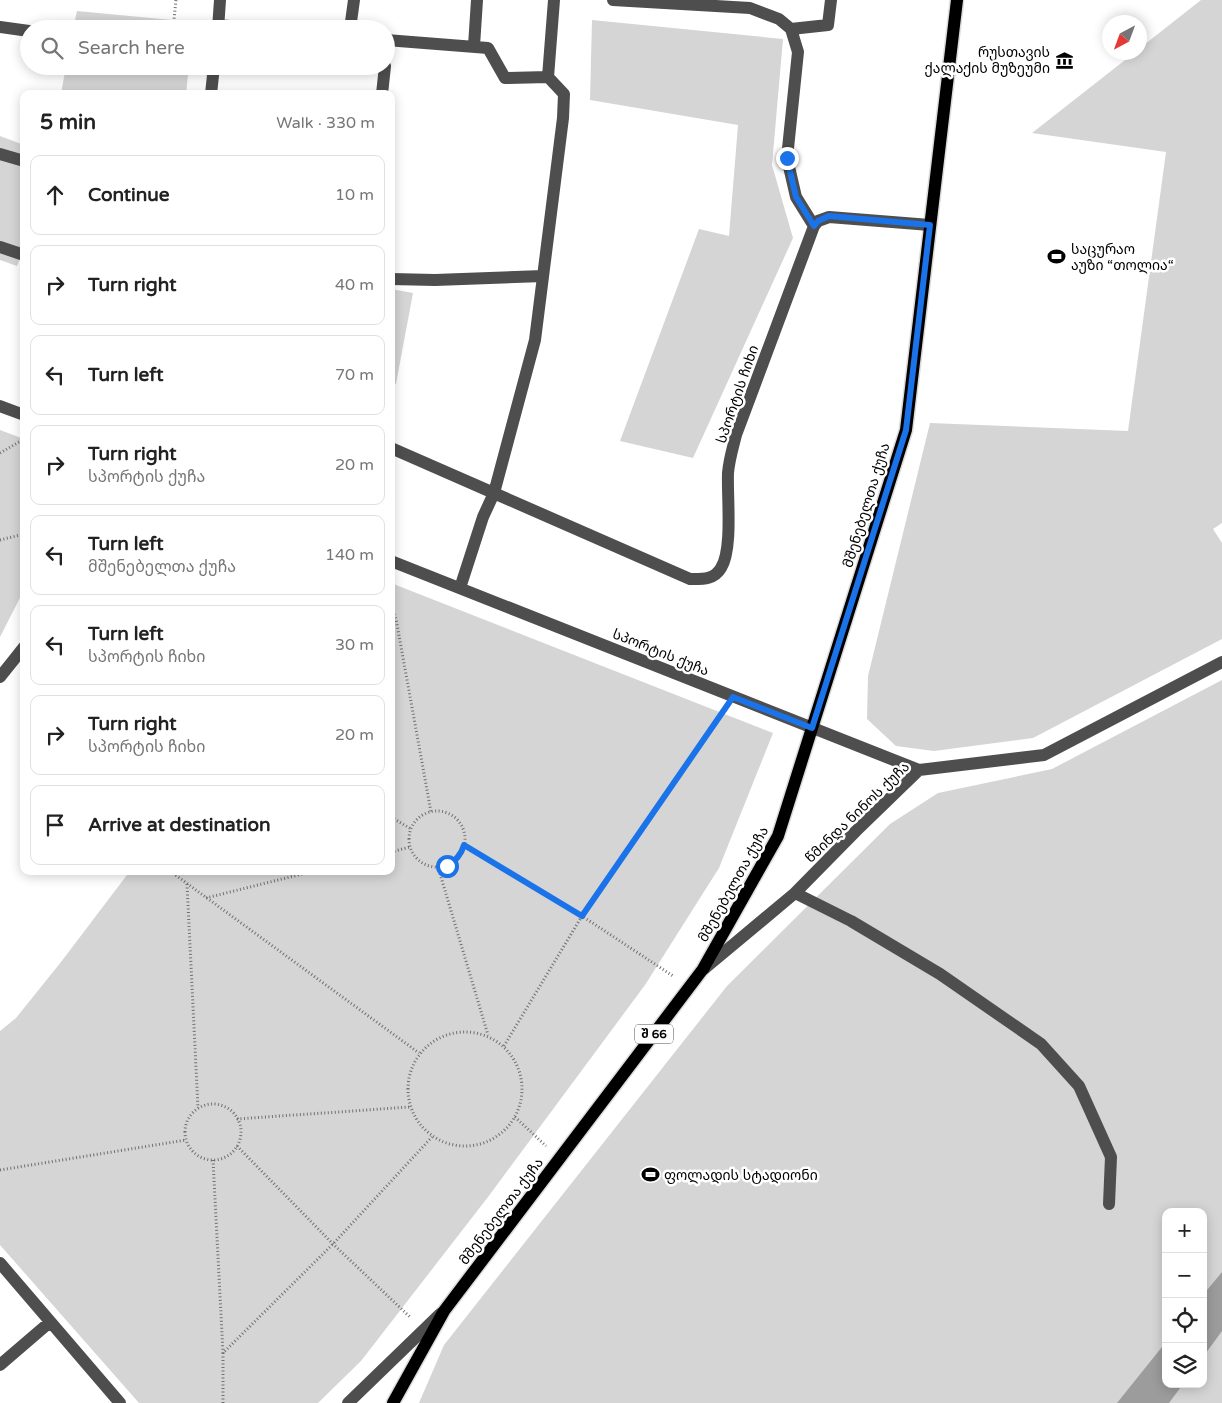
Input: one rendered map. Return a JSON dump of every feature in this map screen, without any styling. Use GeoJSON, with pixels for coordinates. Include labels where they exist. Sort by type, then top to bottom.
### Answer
{"type":"FeatureCollection","features":[{"type":"Feature","properties":{"kind":"main road","name":"მშენებელთა ქუჩა"},"geometry":{"type":"LineString","coordinates":[[444,1311],[703,970],[778,836],[906,430],[956,0]]}},
{"type":"Feature","properties":{"kind":"main road","name":"შ 66"},"geometry":{"type":"LineString","coordinates":[[393,1403],[444,1311]]}},
{"type":"Feature","properties":{"kind":"street"},"geometry":{"type":"LineString","coordinates":[[219,20],[220,0]]}},
{"type":"Feature","properties":{"kind":"street"},"geometry":{"type":"LineString","coordinates":[[351,20],[354,0]]}},
{"type":"Feature","properties":{"kind":"street"},"geometry":{"type":"LineString","coordinates":[[474,46],[476,0]]}},
{"type":"Feature","properties":{"kind":"street"},"geometry":{"type":"LineString","coordinates":[[460,588],[483,517],[494,493],[536,340],[564,94],[548,77],[554,0]]}},
{"type":"Feature","properties":{"kind":"street"},"geometry":{"type":"LineString","coordinates":[[613,0],[714,3],[750,8],[779,18],[791,29],[798,52],[787,158],[796,197],[814,226],[818,221],[829,216],[930,225]]}},
{"type":"Feature","properties":{"kind":"street"},"geometry":{"type":"LineString","coordinates":[[791,29],[828,25],[831,0]]}},
{"type":"Feature","properties":{"kind":"street"},"geometry":{"type":"LineString","coordinates":[[0,28],[20,30]]}},
{"type":"Feature","properties":{"kind":"street"},"geometry":{"type":"LineString","coordinates":[[395,41],[488,48],[504,78],[548,77]]}},
{"type":"Feature","properties":{"kind":"street"},"geometry":{"type":"LineString","coordinates":[[212,90],[213,75]]}},
{"type":"Feature","properties":{"kind":"street"},"geometry":{"type":"LineString","coordinates":[[382,90],[384,75]]}},
{"type":"Feature","properties":{"kind":"street"},"geometry":{"type":"LineString","coordinates":[[0,154],[20,160]]}},
{"type":"Feature","properties":{"kind":"street","name":"სპორტის ჩიხი"},"geometry":{"type":"LineString","coordinates":[[494,493],[690,579],[705,580],[714,576],[721,569],[728,553],[728,470],[736,435],[814,226]]}},
{"type":"Feature","properties":{"kind":"street"},"geometry":{"type":"LineString","coordinates":[[0,247],[20,254]]}},
{"type":"Feature","properties":{"kind":"street"},"geometry":{"type":"LineString","coordinates":[[395,279],[435,280],[543,276]]}},
{"type":"Feature","properties":{"kind":"street"},"geometry":{"type":"LineString","coordinates":[[0,406],[20,414]]}},
{"type":"Feature","properties":{"kind":"street"},"geometry":{"type":"LineString","coordinates":[[395,450],[494,493]]}},
{"type":"Feature","properties":{"kind":"street","name":"სპორტის ქუჩა"},"geometry":{"type":"LineString","coordinates":[[395,563],[919,770]]}},
{"type":"Feature","properties":{"kind":"street"},"geometry":{"type":"LineString","coordinates":[[0,677],[20,651]]}},
{"type":"Feature","properties":{"kind":"street","name":"წმინდა ნინოს ქუჩა"},"geometry":{"type":"LineString","coordinates":[[703,970],[795,893],[919,770],[1044,755],[1222,662]]}},
{"type":"Feature","properties":{"kind":"street"},"geometry":{"type":"LineString","coordinates":[[795,893],[851,921],[940,974],[1041,1044],[1079,1086],[1111,1157],[1109,1204]]}},
{"type":"Feature","properties":{"kind":"street"},"geometry":{"type":"LineString","coordinates":[[0,1263],[120,1403]]}},
{"type":"Feature","properties":{"kind":"street","name":"მშენებელთა ქუჩა"},"geometry":{"type":"LineString","coordinates":[[348,1403],[444,1311]]}},
{"type":"Feature","properties":{"kind":"street"},"geometry":{"type":"LineString","coordinates":[[0,1365],[50,1322]]}},
{"type":"Feature","properties":{"kind":"path"},"geometry":{"type":"LineString","coordinates":[[174,20],[176,0]]}},
{"type":"Feature","properties":{"kind":"path"},"geometry":{"type":"LineString","coordinates":[[0,453],[20,441]]}},
{"type":"Feature","properties":{"kind":"path"},"geometry":{"type":"LineString","coordinates":[[0,540],[20,535]]}},
{"type":"Feature","properties":{"kind":"path"},"geometry":{"type":"LineString","coordinates":[[395,617],[431,812]]}},
{"type":"Feature","properties":{"kind":"path"},"geometry":{"type":"LineString","coordinates":[[504,1046],[582,916],[733,697]]}},
{"type":"Feature","properties":{"kind":"path"},"geometry":{"type":"LineString","coordinates":[[431,812],[448,814],[462,826],[464,845],[461,853],[455,861],[447,866],[429,866],[420,862],[410,847],[409,838],[415,821],[422,815],[431,812]]}},
{"type":"Feature","properties":{"kind":"path"},"geometry":{"type":"LineString","coordinates":[[395,819],[411,829]]}},
{"type":"Feature","properties":{"kind":"path"},"geometry":{"type":"LineString","coordinates":[[464,845],[582,916],[690,987]]}},
{"type":"Feature","properties":{"kind":"path"},"geometry":{"type":"LineString","coordinates":[[395,851],[410,847]]}},
{"type":"Feature","properties":{"kind":"path"},"geometry":{"type":"LineString","coordinates":[[438,867],[488,1036]]}},
{"type":"Feature","properties":{"kind":"path"},"geometry":{"type":"LineString","coordinates":[[175,875],[419,1053]]}},
{"type":"Feature","properties":{"kind":"path"},"geometry":{"type":"LineString","coordinates":[[206,898],[298,875]]}},
{"type":"Feature","properties":{"kind":"path"},"geometry":{"type":"LineString","coordinates":[[187,884],[198,1108]]}},
{"type":"Feature","properties":{"kind":"path"},"geometry":{"type":"LineString","coordinates":[[470,1031],[488,1036],[504,1046],[516,1062],[522,1080],[522,1099],[515,1117],[504,1132],[488,1142],[469,1147],[450,1145],[432,1137],[419,1124],[410,1107],[407,1088],[410,1070],[419,1053],[433,1040],[451,1033],[470,1031]]}},
{"type":"Feature","properties":{"kind":"path"},"geometry":{"type":"LineString","coordinates":[[216,1104],[232,1112],[237,1119],[240,1128],[240,1138],[231,1154],[214,1160],[204,1159],[196,1155],[190,1148],[184,1131],[186,1122],[198,1108],[216,1104]]}},
{"type":"Feature","properties":{"kind":"path"},"geometry":{"type":"LineString","coordinates":[[237,1119],[410,1107]]}},
{"type":"Feature","properties":{"kind":"path"},"geometry":{"type":"LineString","coordinates":[[515,1117],[559,1159]]}},
{"type":"Feature","properties":{"kind":"path"},"geometry":{"type":"LineString","coordinates":[[223,1353],[333,1244],[432,1137]]}},
{"type":"Feature","properties":{"kind":"path"},"geometry":{"type":"LineString","coordinates":[[0,1170],[186,1140]]}},
{"type":"Feature","properties":{"kind":"path"},"geometry":{"type":"LineString","coordinates":[[237,1146],[333,1244],[424,1330]]}},
{"type":"Feature","properties":{"kind":"path"},"geometry":{"type":"LineString","coordinates":[[214,1160],[223,1353],[223,1403]]}},
{"type":"Feature","properties":{"kind":"shaded area"},"geometry":{"type":"Polygon","coordinates":[[[1201,0],[1222,0],[1222,523],[1213,529],[1222,543],[1222,639],[1033,738],[934,751],[896,746],[867,719],[868,676],[930,423],[1128,431],[1166,152],[1032,133],[1125,60],[1147,60],[1147,42],[1201,0]]]}},
{"type":"Feature","properties":{"kind":"shaded area"},"geometry":{"type":"Polygon","coordinates":[[[77,11],[172,20],[75,20],[77,11]]]}},
{"type":"Feature","properties":{"kind":"shaded area"},"geometry":{"type":"Polygon","coordinates":[[[592,20],[783,39],[772,165],[793,238],[693,458],[620,441],[699,229],[729,236],[738,125],[590,100],[592,20]]]}},
{"type":"Feature","properties":{"kind":"shaded area"},"geometry":{"type":"Polygon","coordinates":[[[64,75],[188,75],[186,90],[62,90],[64,75]]]}},
{"type":"Feature","properties":{"kind":"shaded area"},"geometry":{"type":"Polygon","coordinates":[[[0,136],[20,144],[20,258],[17,266],[0,260],[0,136]]]}},
{"type":"Feature","properties":{"kind":"shaded area"},"geometry":{"type":"Polygon","coordinates":[[[395,290],[413,293],[395,384],[395,290]]]}},
{"type":"Feature","properties":{"kind":"shaded area"},"geometry":{"type":"Polygon","coordinates":[[[0,430],[20,438],[20,598],[0,637],[0,430]]]}},
{"type":"Feature","properties":{"kind":"shaded area"},"geometry":{"type":"Polygon","coordinates":[[[395,585],[773,733],[719,868],[645,985],[488,1197],[361,1361],[318,1403],[139,1403],[0,1245],[0,1031],[16,1018],[127,875],[395,875],[395,585]]]}},
{"type":"Feature","properties":{"kind":"shaded area"},"geometry":{"type":"Polygon","coordinates":[[[1222,680],[1222,1403],[419,1403],[444,1345],[727,986],[890,824],[938,793],[1052,769],[1222,680]]]}},
{"type":"Feature","properties":{"kind":"shaded area"},"geometry":{"type":"Polygon","coordinates":[[[1222,1272],[1222,1331],[1207,1352],[1207,1298],[1207,1290],[1222,1272]]]}},
{"type":"Feature","properties":{"kind":"shaded area"},"geometry":{"type":"Polygon","coordinates":[[[1162,1347],[1162,1388],[1180,1388],[1169,1403],[1117,1403],[1162,1347]]]}},
{"type":"Feature","properties":{"kind":"place","name":"რუსთავის ქალაქის მუზეუმი"},"geometry":{"type":"Point","coordinates":[1064,60]}},
{"type":"Feature","properties":{"kind":"place","name":"საცურაო აუზი “თოლია“"},"geometry":{"type":"Point","coordinates":[1057,257]}},
{"type":"Feature","properties":{"kind":"place","name":"ფოლადის სტადიონი"},"geometry":{"type":"Point","coordinates":[650,1175]}},
{"type":"Feature","properties":{"kind":"route"},"geometry":{"type":"LineString","coordinates":[[447,866],[455,861],[464,845],[582,916],[733,697],[812,728],[906,430],[930,225],[829,216],[818,221],[814,226],[796,197],[787,158]]}}]}
